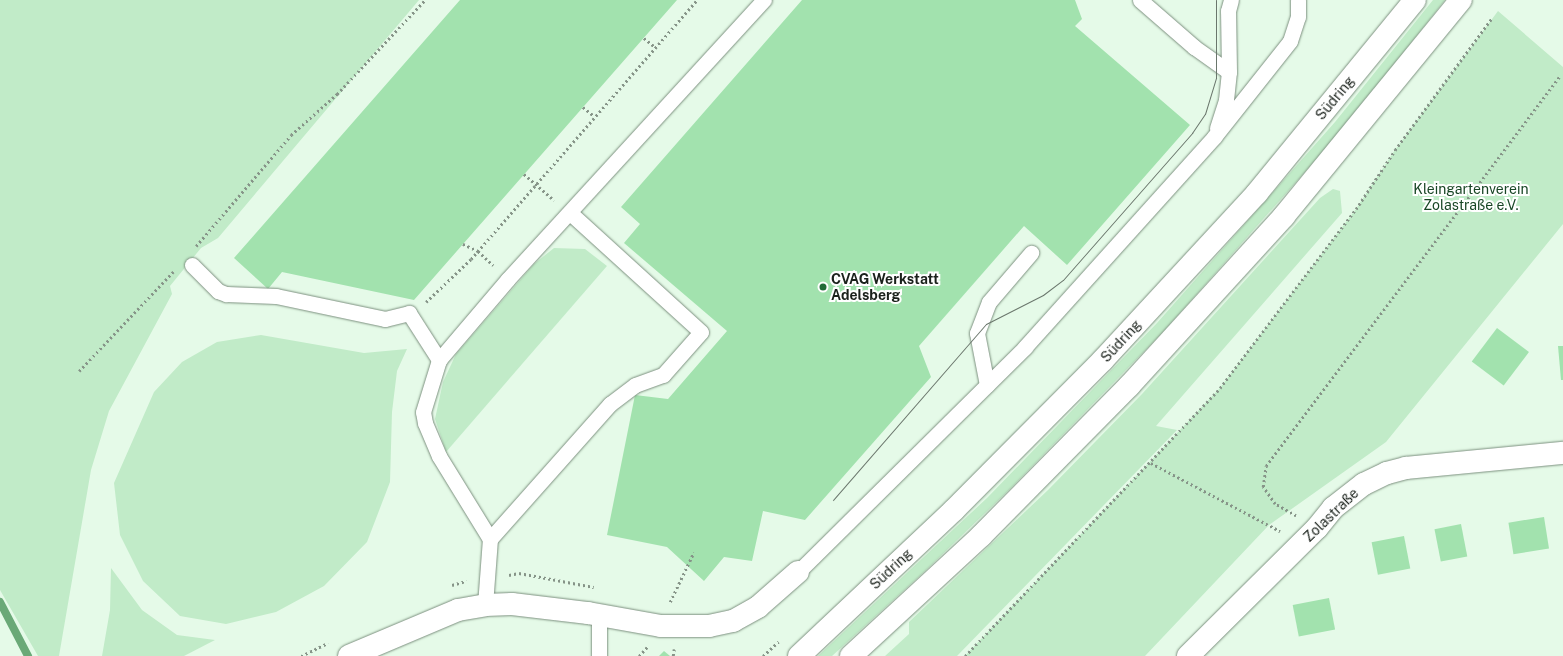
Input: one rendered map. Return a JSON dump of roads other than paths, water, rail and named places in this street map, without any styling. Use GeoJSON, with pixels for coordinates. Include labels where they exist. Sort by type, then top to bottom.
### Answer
{"type":"FeatureCollection","features":[{"type":"Feature","properties":{"kind":"main road","name":"Südring"},"geometry":{"type":"LineString","coordinates":[[799,656],[954,510],[1103,360],[1257,193],[1415,0]]}},
{"type":"Feature","properties":{"kind":"main road"},"geometry":{"type":"LineString","coordinates":[[851,656],[981,536],[1129,386],[1284,216],[1461,0]]}},
{"type":"Feature","properties":{"kind":"main road","name":"Zolastraße"},"geometry":{"type":"LineString","coordinates":[[1188,656],[1350,494],[1387,473],[1406,468],[1563,453]]}},
{"type":"Feature","properties":{"kind":"main road"},"geometry":{"type":"LineString","coordinates":[[348,656],[458,610],[485,605],[512,604],[599,615],[661,626],[709,626],[733,622],[758,608],[798,572]]}},
{"type":"Feature","properties":{"kind":"lane"},"geometry":{"type":"LineString","coordinates":[[485,605],[490,539],[439,456],[425,423],[424,412],[439,360],[508,279],[764,0]]}},
{"type":"Feature","properties":{"kind":"lane"},"geometry":{"type":"LineString","coordinates":[[1140,0],[1194,47],[1229,72]]}},
{"type":"Feature","properties":{"kind":"lane"},"geometry":{"type":"LineString","coordinates":[[1214,137],[1226,100],[1229,72],[1228,11],[1231,0]]}},
{"type":"Feature","properties":{"kind":"lane"},"geometry":{"type":"LineString","coordinates":[[798,572],[988,384],[1072,296],[1214,137],[1290,41],[1298,18],[1298,0]]}},
{"type":"Feature","properties":{"kind":"lane"},"geometry":{"type":"LineString","coordinates":[[490,539],[610,404],[635,385],[663,375],[701,332],[570,213]]}},
{"type":"Feature","properties":{"kind":"lane"},"geometry":{"type":"LineString","coordinates":[[988,384],[977,333],[989,302],[1031,254]]}},
{"type":"Feature","properties":{"kind":"lane"},"geometry":{"type":"LineString","coordinates":[[192,265],[218,291],[226,294],[276,296],[385,319],[409,313],[439,360]]}},
{"type":"Feature","properties":{"kind":"lane"},"geometry":{"type":"LineString","coordinates":[[599,615],[599,656]]}},
{"type":"Feature","properties":{"kind":"waterway"},"geometry":{"type":"LineString","coordinates":[[0,602],[28,656]]}},
{"type":"Feature","properties":{"kind":"tram line"},"geometry":{"type":"LineString","coordinates":[[833,500],[986,324],[1043,295],[1063,280],[1192,133],[1205,114],[1216,78],[1216,0]]}},
{"type":"Feature","properties":{"kind":"place","name":"CVAG Werkstatt Adelsberg"},"geometry":{"type":"Point","coordinates":[823,287]}},
{"type":"Feature","properties":{"kind":"park label","name":"Kleingartenverein Zolastraße e.V."},"geometry":{"type":"Point","coordinates":[1471,198]}}]}
